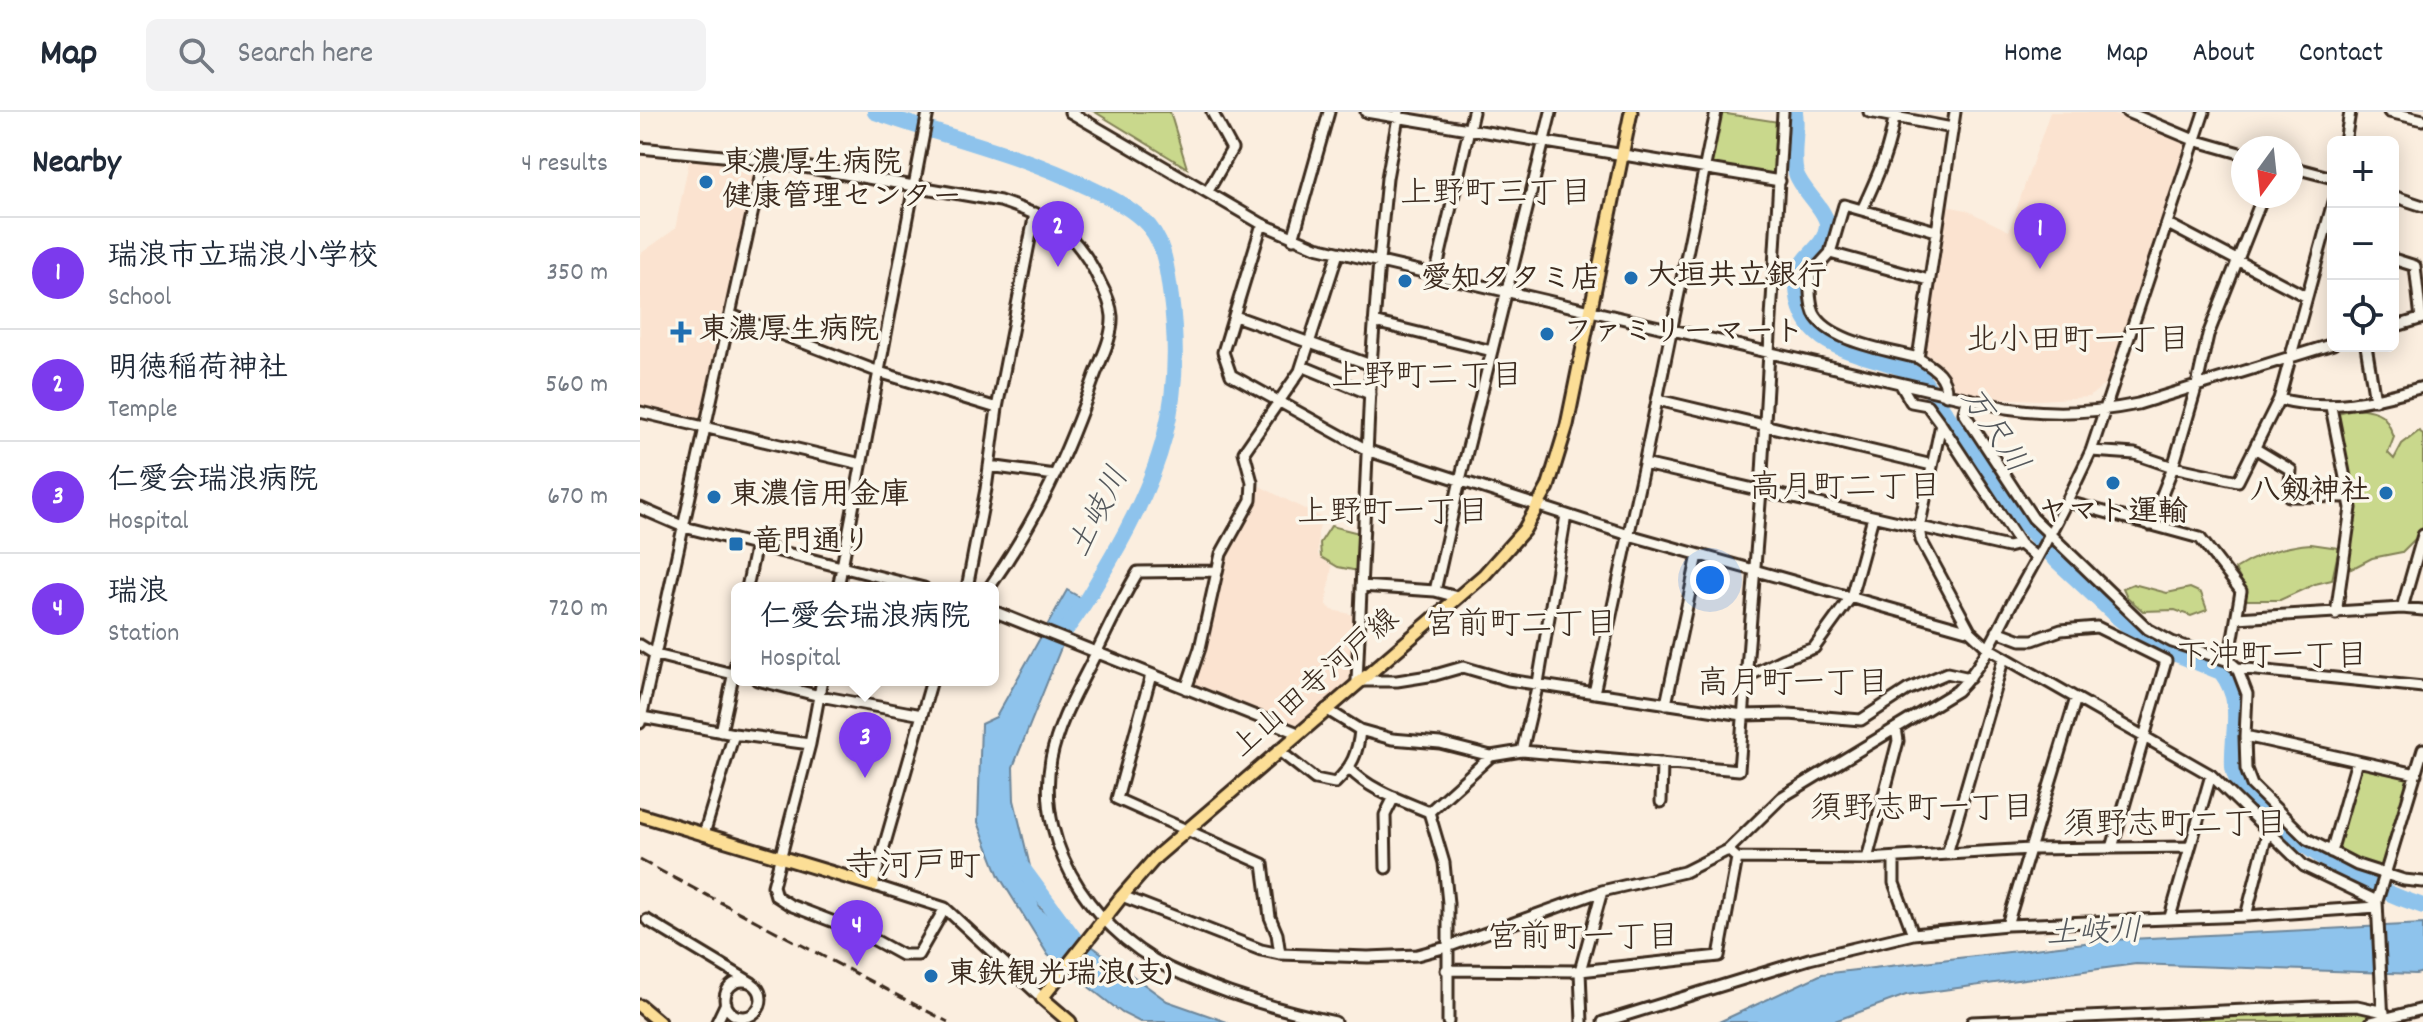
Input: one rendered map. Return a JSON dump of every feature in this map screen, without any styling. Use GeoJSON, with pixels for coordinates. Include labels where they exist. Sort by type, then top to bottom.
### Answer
{"type":"FeatureCollection","features":[{"type":"Feature","properties":{"kind":"main road","name":"上山田寺河戸線"},"geometry":{"type":"LineString","coordinates":[[1042,998],[1157,856],[1484,575],[1524,530],[1556,467],[1631,112]]}},
{"type":"Feature","properties":{"kind":"main road"},"geometry":{"type":"LineString","coordinates":[[640,815],[873,885]]}},
{"type":"Feature","properties":{"kind":"main road"},"geometry":{"type":"LineString","coordinates":[[1042,998],[1070,1022]]}},
{"type":"Feature","properties":{"kind":"main road"},"geometry":{"type":"LineString","coordinates":[[640,1006],[659,1022]]}},
{"type":"Feature","properties":{"kind":"street"},"geometry":{"type":"LineString","coordinates":[[839,582],[928,112]]}},
{"type":"Feature","properties":{"kind":"street"},"geometry":{"type":"LineString","coordinates":[[1070,112],[1262,224],[1293,239],[1338,253],[1901,385],[2042,414],[2106,410],[2138,404],[2327,346]]}},
{"type":"Feature","properties":{"kind":"street"},"geometry":{"type":"LineString","coordinates":[[1208,191],[1232,149],[1212,112]]}},
{"type":"Feature","properties":{"kind":"street"},"geometry":{"type":"LineString","coordinates":[[1293,239],[1329,112]]}},
{"type":"Feature","properties":{"kind":"street"},"geometry":{"type":"LineString","coordinates":[[1366,112],[1780,181]]}},
{"type":"Feature","properties":{"kind":"street"},"geometry":{"type":"LineString","coordinates":[[1435,276],[1473,112]]}},
{"type":"Feature","properties":{"kind":"street"},"geometry":{"type":"LineString","coordinates":[[1435,591],[1551,112]]}},
{"type":"Feature","properties":{"kind":"street"},"geometry":{"type":"LineString","coordinates":[[1594,693],[1658,400],[1716,112]]}},
{"type":"Feature","properties":{"kind":"street"},"geometry":{"type":"LineString","coordinates":[[1326,709],[1360,730],[1392,739],[1440,743],[1491,756],[1522,751],[1739,770],[1761,490],[1783,112]]}},
{"type":"Feature","properties":{"kind":"street"},"geometry":{"type":"LineString","coordinates":[[1869,112],[1952,128]]}},
{"type":"Feature","properties":{"kind":"street"},"geometry":{"type":"LineString","coordinates":[[1918,358],[1955,112]]}},
{"type":"Feature","properties":{"kind":"street"},"geometry":{"type":"LineString","coordinates":[[2127,112],[2194,140],[2231,151]]}},
{"type":"Feature","properties":{"kind":"street"},"geometry":{"type":"LineString","coordinates":[[1122,896],[1261,950],[1280,954],[1417,955],[1602,891],[1684,872],[1728,850],[1782,797],[1957,691],[1970,678],[1988,648],[2068,502],[2091,451],[2204,112]]}},
{"type":"Feature","properties":{"kind":"street"},"geometry":{"type":"LineString","coordinates":[[2346,136],[2350,112]]}},
{"type":"Feature","properties":{"kind":"street"},"geometry":{"type":"LineString","coordinates":[[2389,112],[2423,120]]}},
{"type":"Feature","properties":{"kind":"street"},"geometry":{"type":"LineString","coordinates":[[1398,115],[1387,178],[1374,322],[1357,681],[1397,681],[1463,667],[1508,680],[1743,715],[1789,714],[1861,720],[1907,690],[1947,673],[1970,678]]}},
{"type":"Feature","properties":{"kind":"street"},"geometry":{"type":"LineString","coordinates":[[1862,210],[1884,162],[1894,117]]}},
{"type":"Feature","properties":{"kind":"street"},"geometry":{"type":"LineString","coordinates":[[640,148],[764,160],[1000,201],[1058,225],[1088,256],[1110,302],[1112,319],[1109,338],[1078,424],[1043,503],[993,582]]}},
{"type":"Feature","properties":{"kind":"street"},"geometry":{"type":"LineString","coordinates":[[764,160],[641,720],[810,744]]}},
{"type":"Feature","properties":{"kind":"street"},"geometry":{"type":"LineString","coordinates":[[2303,170],[2327,176]]}},
{"type":"Feature","properties":{"kind":"street"},"geometry":{"type":"LineString","coordinates":[[2399,198],[2423,206]]}},
{"type":"Feature","properties":{"kind":"street"},"geometry":{"type":"LineString","coordinates":[[1936,231],[1844,205],[1830,253],[1810,275],[1810,296],[1814,312],[1824,327],[1840,336],[1918,358],[1938,371],[1946,383],[1946,395]]}},
{"type":"Feature","properties":{"kind":"street"},"geometry":{"type":"LineString","coordinates":[[2150,525],[2173,467],[2208,335],[2258,208]]}},
{"type":"Feature","properties":{"kind":"street"},"geometry":{"type":"LineString","coordinates":[[968,582],[997,408],[1035,213]]}},
{"type":"Feature","properties":{"kind":"street"},"geometry":{"type":"LineString","coordinates":[[1262,224],[1223,352],[1231,375],[1369,451],[1629,535],[1970,631]]}},
{"type":"Feature","properties":{"kind":"street"},"geometry":{"type":"LineString","coordinates":[[2168,224],[2307,297]]}},
{"type":"Feature","properties":{"kind":"street"},"geometry":{"type":"LineString","coordinates":[[2091,451],[2135,454],[2173,467],[2238,481],[2279,399],[2307,297],[2327,243]]}},
{"type":"Feature","properties":{"kind":"street"},"geometry":{"type":"LineString","coordinates":[[1186,689],[1200,648],[1221,554],[1251,500],[1252,482],[1244,452],[1302,366],[1338,253]]}},
{"type":"Feature","properties":{"kind":"street"},"geometry":{"type":"LineString","coordinates":[[1830,253],[1929,280]]}},
{"type":"Feature","properties":{"kind":"street"},"geometry":{"type":"LineString","coordinates":[[2399,261],[2415,266],[2422,318],[2399,325]]}},
{"type":"Feature","properties":{"kind":"street"},"geometry":{"type":"LineString","coordinates":[[731,315],[879,372],[997,408]]}},
{"type":"Feature","properties":{"kind":"street"},"geometry":{"type":"LineString","coordinates":[[1235,316],[1371,365]]}},
{"type":"Feature","properties":{"kind":"street"},"geometry":{"type":"LineString","coordinates":[[1374,322],[1492,351]]}},
{"type":"Feature","properties":{"kind":"street"},"geometry":{"type":"LineString","coordinates":[[2367,352],[2375,400]]}},
{"type":"Feature","properties":{"kind":"street"},"geometry":{"type":"LineString","coordinates":[[1302,366],[1370,394]]}},
{"type":"Feature","properties":{"kind":"street"},"geometry":{"type":"LineString","coordinates":[[1901,385],[1911,402],[1927,405],[2020,544],[2037,558]]}},
{"type":"Feature","properties":{"kind":"street"},"geometry":{"type":"LineString","coordinates":[[2279,399],[2331,407],[2375,400],[2423,387]]}},
{"type":"Feature","properties":{"kind":"street"},"geometry":{"type":"LineString","coordinates":[[1658,400],[1932,465]]}},
{"type":"Feature","properties":{"kind":"street"},"geometry":{"type":"LineString","coordinates":[[1967,400],[1964,413],[2033,518],[2148,629],[2172,642],[2233,664],[2423,687]]}},
{"type":"Feature","properties":{"kind":"street"},"geometry":{"type":"LineString","coordinates":[[2331,407],[2351,508],[2336,614]]}},
{"type":"Feature","properties":{"kind":"street"},"geometry":{"type":"LineString","coordinates":[[640,412],[861,464]]}},
{"type":"Feature","properties":{"kind":"street"},"geometry":{"type":"LineString","coordinates":[[1941,424],[1919,528],[1921,540],[1970,631],[1988,648],[2211,775],[2304,866],[2377,904]]}},
{"type":"Feature","properties":{"kind":"street"},"geometry":{"type":"LineString","coordinates":[[2256,449],[2291,470],[2289,496],[2347,497]]}},
{"type":"Feature","properties":{"kind":"street"},"geometry":{"type":"LineString","coordinates":[[1644,464],[2008,547],[2020,544]]}},
{"type":"Feature","properties":{"kind":"street"},"geometry":{"type":"LineString","coordinates":[[989,466],[1055,475]]}},
{"type":"Feature","properties":{"kind":"street"},"geometry":{"type":"LineString","coordinates":[[2068,502],[2200,538],[2241,591],[2233,664],[2247,694],[2246,769],[2252,785],[2307,839],[2385,876],[2423,882]]}},
{"type":"Feature","properties":{"kind":"street"},"geometry":{"type":"LineString","coordinates":[[640,508],[684,527],[903,582]]}},
{"type":"Feature","properties":{"kind":"street"},"geometry":{"type":"LineString","coordinates":[[1522,751],[1538,683],[1566,515]]}},
{"type":"Feature","properties":{"kind":"street"},"geometry":{"type":"LineString","coordinates":[[1746,677],[1814,648],[1851,597],[1873,517]]}},
{"type":"Feature","properties":{"kind":"street"},"geometry":{"type":"LineString","coordinates":[[2402,608],[2423,535]]}},
{"type":"Feature","properties":{"kind":"street"},"geometry":{"type":"LineString","coordinates":[[748,582],[756,544]]}},
{"type":"Feature","properties":{"kind":"street"},"geometry":{"type":"LineString","coordinates":[[1666,704],[1698,555]]}},
{"type":"Feature","properties":{"kind":"street"},"geometry":{"type":"LineString","coordinates":[[1216,571],[1138,572],[1092,652],[1066,708],[1051,761],[1050,820],[1061,855],[1082,893],[1103,921],[1136,947],[1183,975],[1298,1014],[1335,1022]]}},
{"type":"Feature","properties":{"kind":"street"},"geometry":{"type":"LineString","coordinates":[[1361,586],[1435,591],[1457,597]]}},
{"type":"Feature","properties":{"kind":"street"},"geometry":{"type":"LineString","coordinates":[[2237,618],[2402,608],[2423,610]]}},
{"type":"Feature","properties":{"kind":"street"},"geometry":{"type":"LineString","coordinates":[[999,613],[1298,733]]}},
{"type":"Feature","properties":{"kind":"street"},"geometry":{"type":"LineString","coordinates":[[1997,631],[2021,640],[2033,640],[2061,630],[2097,627],[2166,661],[2112,848]]}},
{"type":"Feature","properties":{"kind":"street"},"geometry":{"type":"LineString","coordinates":[[640,645],[656,655],[731,673]]}},
{"type":"Feature","properties":{"kind":"street"},"geometry":{"type":"LineString","coordinates":[[1947,854],[2004,657]]}},
{"type":"Feature","properties":{"kind":"street"},"geometry":{"type":"LineString","coordinates":[[1151,675],[1117,799],[1263,864],[1270,917],[1280,954]]}},
{"type":"Feature","properties":{"kind":"street"},"geometry":{"type":"LineString","coordinates":[[721,732],[732,686]]}},
{"type":"Feature","properties":{"kind":"street"},"geometry":{"type":"LineString","coordinates":[[781,686],[922,715]]}},
{"type":"Feature","properties":{"kind":"street"},"geometry":{"type":"LineString","coordinates":[[821,686],[810,744],[773,886],[776,896],[790,905],[860,932],[902,955],[918,955],[945,908]]}},
{"type":"Feature","properties":{"kind":"street"},"geometry":{"type":"LineString","coordinates":[[930,686],[873,885],[945,908],[1042,998]]}},
{"type":"Feature","properties":{"kind":"street"},"geometry":{"type":"LineString","coordinates":[[2007,925],[2076,698]]}},
{"type":"Feature","properties":{"kind":"street"},"geometry":{"type":"LineString","coordinates":[[1867,859],[1898,741],[1896,728]]}},
{"type":"Feature","properties":{"kind":"street"},"geometry":{"type":"LineString","coordinates":[[1278,750],[1315,779],[1335,783],[1350,769],[1359,744],[1360,730]]}},
{"type":"Feature","properties":{"kind":"street"},"geometry":{"type":"LineString","coordinates":[[704,834],[734,734]]}},
{"type":"Feature","properties":{"kind":"street"},"geometry":{"type":"LineString","coordinates":[[2245,736],[2416,774]]}},
{"type":"Feature","properties":{"kind":"street"},"geometry":{"type":"LineString","coordinates":[[2383,1016],[2377,904],[2423,749]]}},
{"type":"Feature","properties":{"kind":"street"},"geometry":{"type":"LineString","coordinates":[[1429,812],[1491,756]]}},
{"type":"Feature","properties":{"kind":"street"},"geometry":{"type":"LineString","coordinates":[[2331,852],[2357,761]]}},
{"type":"Feature","properties":{"kind":"street"},"geometry":{"type":"LineString","coordinates":[[1661,802],[1662,763]]}},
{"type":"Feature","properties":{"kind":"street"},"geometry":{"type":"LineString","coordinates":[[1350,769],[1394,797],[1429,812]]}},
{"type":"Feature","properties":{"kind":"street"},"geometry":{"type":"LineString","coordinates":[[2170,917],[2211,775]]}},
{"type":"Feature","properties":{"kind":"street"},"geometry":{"type":"LineString","coordinates":[[1386,868],[1385,815],[1394,797]]}},
{"type":"Feature","properties":{"kind":"street"},"geometry":{"type":"LineString","coordinates":[[1429,812],[1444,863],[1448,903],[1448,1022]]}},
{"type":"Feature","properties":{"kind":"street"},"geometry":{"type":"LineString","coordinates":[[2246,916],[2268,830]]}},
{"type":"Feature","properties":{"kind":"street"},"geometry":{"type":"LineString","coordinates":[[1728,850],[1737,858],[1867,859],[2030,849],[2190,847]]}},
{"type":"Feature","properties":{"kind":"street"},"geometry":{"type":"LineString","coordinates":[[1446,970],[1580,971],[1719,956],[1737,858]]}},
{"type":"Feature","properties":{"kind":"street"},"geometry":{"type":"LineString","coordinates":[[1894,858],[1894,883],[1913,934]]}},
{"type":"Feature","properties":{"kind":"street"},"geometry":{"type":"LineString","coordinates":[[1582,1022],[1580,971],[1602,891]]}},
{"type":"Feature","properties":{"kind":"street"},"geometry":{"type":"LineString","coordinates":[[1603,1022],[1809,959],[1913,934],[2007,925],[2246,916],[2377,904]]}},
{"type":"Feature","properties":{"kind":"street"},"geometry":{"type":"LineString","coordinates":[[647,920],[752,983],[761,997],[755,1013],[749,1016],[732,1014],[726,1003]]}},
{"type":"Feature","properties":{"kind":"street"},"geometry":{"type":"LineString","coordinates":[[717,1022],[730,987],[740,981],[752,983]]}},
{"type":"Feature","properties":{"kind":"street"},"geometry":{"type":"LineString","coordinates":[[1972,1022],[2357,1006],[2383,1016]]}},
{"type":"Feature","properties":{"kind":"street"},"geometry":{"type":"LineString","coordinates":[[2371,1022],[2383,1016],[2423,1009]]}},
{"type":"Feature","properties":{"kind":"shaded area"},"geometry":{"type":"Polygon","coordinates":[[[2050,112],[2110,112],[2188,145],[2106,383],[2089,397],[2040,400],[1997,398],[1952,389],[1946,369],[1923,352],[1947,206],[1966,210],[2009,231],[2050,112]]]}},
{"type":"Feature","properties":{"kind":"shaded area","name":"東濃厚生病院"},"geometry":{"type":"Polygon","coordinates":[[[691,152],[763,165],[702,421],[640,410],[640,254],[675,229],[691,152]]]}},
{"type":"Feature","properties":{"kind":"shaded area"},"geometry":{"type":"Polygon","coordinates":[[[1252,482],[1322,518],[1318,555],[1332,566],[1326,604],[1332,610],[1359,616],[1357,681],[1298,733],[1186,689],[1216,571],[1252,502],[1252,482]]]}},
{"type":"Feature","properties":{"kind":"green space"},"geometry":{"type":"Polygon","coordinates":[[[1095,112],[1170,112],[1187,168],[1095,112]]]}},
{"type":"Feature","properties":{"kind":"green space"},"geometry":{"type":"Polygon","coordinates":[[[1720,113],[1779,122],[1777,175],[1709,164],[1720,113]]]}},
{"type":"Feature","properties":{"kind":"green space"},"geometry":{"type":"Polygon","coordinates":[[[2357,408],[2385,418],[2394,437],[2388,453],[2394,459],[2402,444],[2419,431],[2423,434],[2423,531],[2402,552],[2372,558],[2351,569],[2348,543],[2354,500],[2338,413],[2357,408]]]}},
{"type":"Feature","properties":{"kind":"green space"},"geometry":{"type":"Polygon","coordinates":[[[1331,526],[1359,533],[1358,571],[1338,567],[1321,557],[1320,543],[1331,526]]]}},
{"type":"Feature","properties":{"kind":"green space"},"geometry":{"type":"Polygon","coordinates":[[[2311,544],[2339,548],[2332,580],[2280,600],[2244,600],[2245,589],[2235,569],[2272,552],[2311,544]]]}},
{"type":"Feature","properties":{"kind":"green space"},"geometry":{"type":"Polygon","coordinates":[[[2133,584],[2167,593],[2190,588],[2201,593],[2207,610],[2191,616],[2175,610],[2143,611],[2127,597],[2123,588],[2133,584]]]}},
{"type":"Feature","properties":{"kind":"green space"},"geometry":{"type":"Polygon","coordinates":[[[2359,766],[2410,776],[2382,872],[2334,852],[2359,766]]]}},
{"type":"Feature","properties":{"kind":"green space"},"geometry":{"type":"Polygon","coordinates":[[[2355,1009],[2379,1013],[2378,1018],[2358,1022],[2198,1022],[2197,1015],[2355,1009]]]}},
{"type":"Feature","properties":{"kind":"water"},"geometry":{"type":"Polygon","coordinates":[[[1067,590],[1081,598],[1013,767],[1014,800],[1040,908],[1167,1001],[1227,1022],[1140,1022],[1122,1013],[1048,955],[999,876],[978,822],[981,724],[996,717],[1067,590]]]}},
{"type":"Feature","properties":{"kind":"water"},"geometry":{"type":"Polygon","coordinates":[[[2423,924],[2423,972],[2416,974],[2136,964],[1906,995],[1832,1022],[1719,1022],[1822,974],[2110,940],[2423,924]]]}},
{"type":"Feature","properties":{"kind":"waterway","name":"土岐川"},"geometry":{"type":"LineString","coordinates":[[875,112],[1008,155],[1086,186],[1137,215],[1156,236],[1164,256],[1171,298],[1175,370],[1165,436],[1143,498],[1127,530],[1084,604],[1055,643]]}},
{"type":"Feature","properties":{"kind":"waterway","name":"万尺川"},"geometry":{"type":"LineString","coordinates":[[1795,112],[1796,173],[1823,213],[1827,225],[1823,239],[1802,265],[1798,275],[1798,298],[1807,321],[1818,334],[1833,344],[1922,378],[2004,500],[2057,561],[2149,643],[2221,672],[2233,695],[2235,707],[2234,773],[2243,789],[2260,807],[2296,839],[2336,866],[2356,878],[2423,906]]}},
{"type":"Feature","properties":{"kind":"waterway","name":"土岐川"},"geometry":{"type":"LineString","coordinates":[[1023,869],[1076,941]]}},
{"type":"Feature","properties":{"kind":"railway"},"geometry":{"type":"LineString","coordinates":[[640,860],[948,1022]]}},
{"type":"Feature","properties":{"kind":"place","name":"東濃厚生病院 健康管理センター"},"geometry":{"type":"Point","coordinates":[706,182]}},
{"type":"Feature","properties":{"kind":"place","name":"明徳稲荷神社"},"geometry":{"type":"Point","coordinates":[1058,267]}},
{"type":"Feature","properties":{"kind":"place","name":"瑞浪市立瑞浪小学校"},"geometry":{"type":"Point","coordinates":[2040,269]}},
{"type":"Feature","properties":{"kind":"place","name":"大垣共立銀行"},"geometry":{"type":"Point","coordinates":[1631,278]}},
{"type":"Feature","properties":{"kind":"place","name":"愛知タタミ店"},"geometry":{"type":"Point","coordinates":[1405,281]}},
{"type":"Feature","properties":{"kind":"place","name":"東濃厚生病院"},"geometry":{"type":"Point","coordinates":[681,332]}},
{"type":"Feature","properties":{"kind":"place","name":"ファミリーマート"},"geometry":{"type":"Point","coordinates":[1547,334]}},
{"type":"Feature","properties":{"kind":"place","name":"ヤマト運輸"},"geometry":{"type":"Point","coordinates":[2113,483]}},
{"type":"Feature","properties":{"kind":"place","name":"八剱神社"},"geometry":{"type":"Point","coordinates":[2386,493]}},
{"type":"Feature","properties":{"kind":"place","name":"東濃信用金庫"},"geometry":{"type":"Point","coordinates":[714,497]}},
{"type":"Feature","properties":{"kind":"place","name":"竜門通り"},"geometry":{"type":"Point","coordinates":[736,544]}},
{"type":"Feature","properties":{"kind":"place","name":"仁愛会瑞浪病院"},"geometry":{"type":"Point","coordinates":[865,778]}},
{"type":"Feature","properties":{"kind":"place","name":"瑞浪"},"geometry":{"type":"Point","coordinates":[857,966]}},
{"type":"Feature","properties":{"kind":"place","name":"東鉄観光瑞浪(支)"},"geometry":{"type":"Point","coordinates":[931,976]}},
{"type":"Feature","properties":{"kind":"district","name":"上野町三丁目"},"geometry":{"type":"Point","coordinates":[1496,196]}},
{"type":"Feature","properties":{"kind":"district","name":"北小田町一丁目"},"geometry":{"type":"Point","coordinates":[2078,343]}},
{"type":"Feature","properties":{"kind":"district","name":"上野町二丁目"},"geometry":{"type":"Point","coordinates":[1427,379]}},
{"type":"Feature","properties":{"kind":"district","name":"高月町二丁目"},"geometry":{"type":"Point","coordinates":[1845,490]}},
{"type":"Feature","properties":{"kind":"district","name":"上野町一丁目"},"geometry":{"type":"Point","coordinates":[1393,515]}},
{"type":"Feature","properties":{"kind":"district","name":"宮前町二丁目"},"geometry":{"type":"Point","coordinates":[1521,627]}},
{"type":"Feature","properties":{"kind":"district","name":"下沖町一丁目"},"geometry":{"type":"Point","coordinates":[2272,659]}},
{"type":"Feature","properties":{"kind":"district","name":"高月町一丁目"},"geometry":{"type":"Point","coordinates":[1793,686]}},
{"type":"Feature","properties":{"kind":"district","name":"須野志町一丁目"},"geometry":{"type":"Point","coordinates":[1922,811]}},
{"type":"Feature","properties":{"kind":"district","name":"須野志町二丁目"},"geometry":{"type":"Point","coordinates":[2175,827]}},
{"type":"Feature","properties":{"kind":"district","name":"寺河戸町"},"geometry":{"type":"Point","coordinates":[913,868]}},
{"type":"Feature","properties":{"kind":"district","name":"宮前町一丁目"},"geometry":{"type":"Point","coordinates":[1583,940]}}]}
